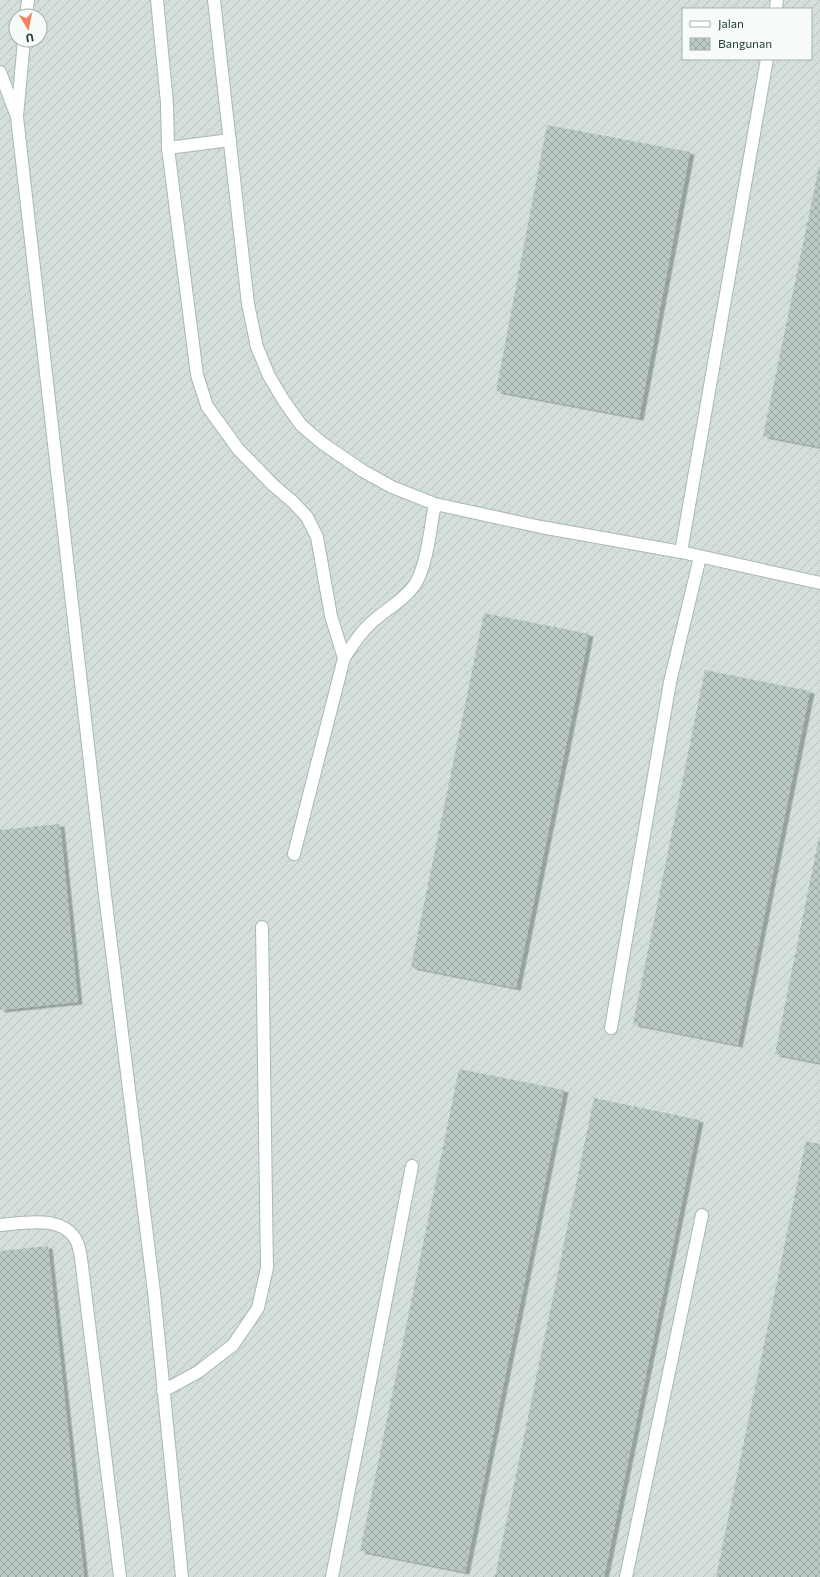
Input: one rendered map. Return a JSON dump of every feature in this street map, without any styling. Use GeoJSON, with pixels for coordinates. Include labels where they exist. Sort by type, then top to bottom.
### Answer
{"type":"FeatureCollection","features":[{"type":"Feature","properties":{"kind":"street"},"geometry":{"type":"LineString","coordinates":[[158,0],[167,103],[168,148],[197,375],[208,406],[238,449],[307,517],[316,537],[331,616],[344,658]]}},
{"type":"Feature","properties":{"kind":"street"},"geometry":{"type":"LineString","coordinates":[[214,0],[248,304],[257,347],[269,376],[301,425],[322,443],[363,471],[392,487],[435,504],[541,527],[681,552],[820,583]]}},
{"type":"Feature","properties":{"kind":"street"},"geometry":{"type":"LineString","coordinates":[[23,48],[17,117],[105,895],[154,1292],[182,1577]]}},
{"type":"Feature","properties":{"kind":"street"},"geometry":{"type":"LineString","coordinates":[[681,552],[767,60]]}},
{"type":"Feature","properties":{"kind":"street"},"geometry":{"type":"LineString","coordinates":[[0,72],[17,117]]}},
{"type":"Feature","properties":{"kind":"street"},"geometry":{"type":"LineString","coordinates":[[168,148],[230,140]]}},
{"type":"Feature","properties":{"kind":"street"},"geometry":{"type":"LineString","coordinates":[[294,854],[344,658],[356,639],[370,624],[401,599],[416,582],[424,561],[435,504]]}},
{"type":"Feature","properties":{"kind":"street"},"geometry":{"type":"LineString","coordinates":[[611,1028],[670,682],[700,557]]}},
{"type":"Feature","properties":{"kind":"street"},"geometry":{"type":"LineString","coordinates":[[163,1391],[198,1372],[233,1345],[258,1308],[267,1268],[262,927]]}},
{"type":"Feature","properties":{"kind":"street"},"geometry":{"type":"LineString","coordinates":[[332,1577],[412,1166]]}},
{"type":"Feature","properties":{"kind":"street"},"geometry":{"type":"LineString","coordinates":[[626,1577],[702,1215]]}},
{"type":"Feature","properties":{"kind":"street"},"geometry":{"type":"LineString","coordinates":[[0,1225],[50,1223],[60,1225],[70,1233],[80,1250],[120,1577]]}},
{"type":"Feature","properties":{"kind":"shaded area"},"geometry":{"type":"Polygon","coordinates":[[[0,0],[820,0],[820,1577],[0,1577],[0,0]]]}},
{"type":"Feature","properties":{"kind":"building"},"geometry":{"type":"Polygon","coordinates":[[[547,125],[690,152],[639,418],[496,391],[547,125]]]}},
{"type":"Feature","properties":{"kind":"building"},"geometry":{"type":"Polygon","coordinates":[[[820,167],[820,447],[763,436],[820,167]]]}},
{"type":"Feature","properties":{"kind":"building"},"geometry":{"type":"Polygon","coordinates":[[[484,613],[589,634],[516,988],[411,967],[484,613]]]}},
{"type":"Feature","properties":{"kind":"building"},"geometry":{"type":"Polygon","coordinates":[[[705,670],[810,691],[738,1045],[633,1024],[705,670]]]}},
{"type":"Feature","properties":{"kind":"building"},"geometry":{"type":"Polygon","coordinates":[[[60,824],[78,1002],[0,1010],[0,830],[60,824]]]}},
{"type":"Feature","properties":{"kind":"building"},"geometry":{"type":"Polygon","coordinates":[[[820,837],[820,1063],[775,1054],[820,837]]]}},
{"type":"Feature","properties":{"kind":"building"},"geometry":{"type":"Polygon","coordinates":[[[459,1069],[564,1090],[465,1572],[360,1551],[459,1069]]]}},
{"type":"Feature","properties":{"kind":"building"},"geometry":{"type":"Polygon","coordinates":[[[594,1098],[699,1120],[604,1577],[495,1577],[594,1098]]]}},
{"type":"Feature","properties":{"kind":"building"},"geometry":{"type":"Polygon","coordinates":[[[806,1141],[820,1144],[820,1577],[716,1577],[806,1141]]]}},
{"type":"Feature","properties":{"kind":"building"},"geometry":{"type":"Polygon","coordinates":[[[48,1246],[84,1577],[0,1577],[0,1251],[48,1246]]]}}]}
